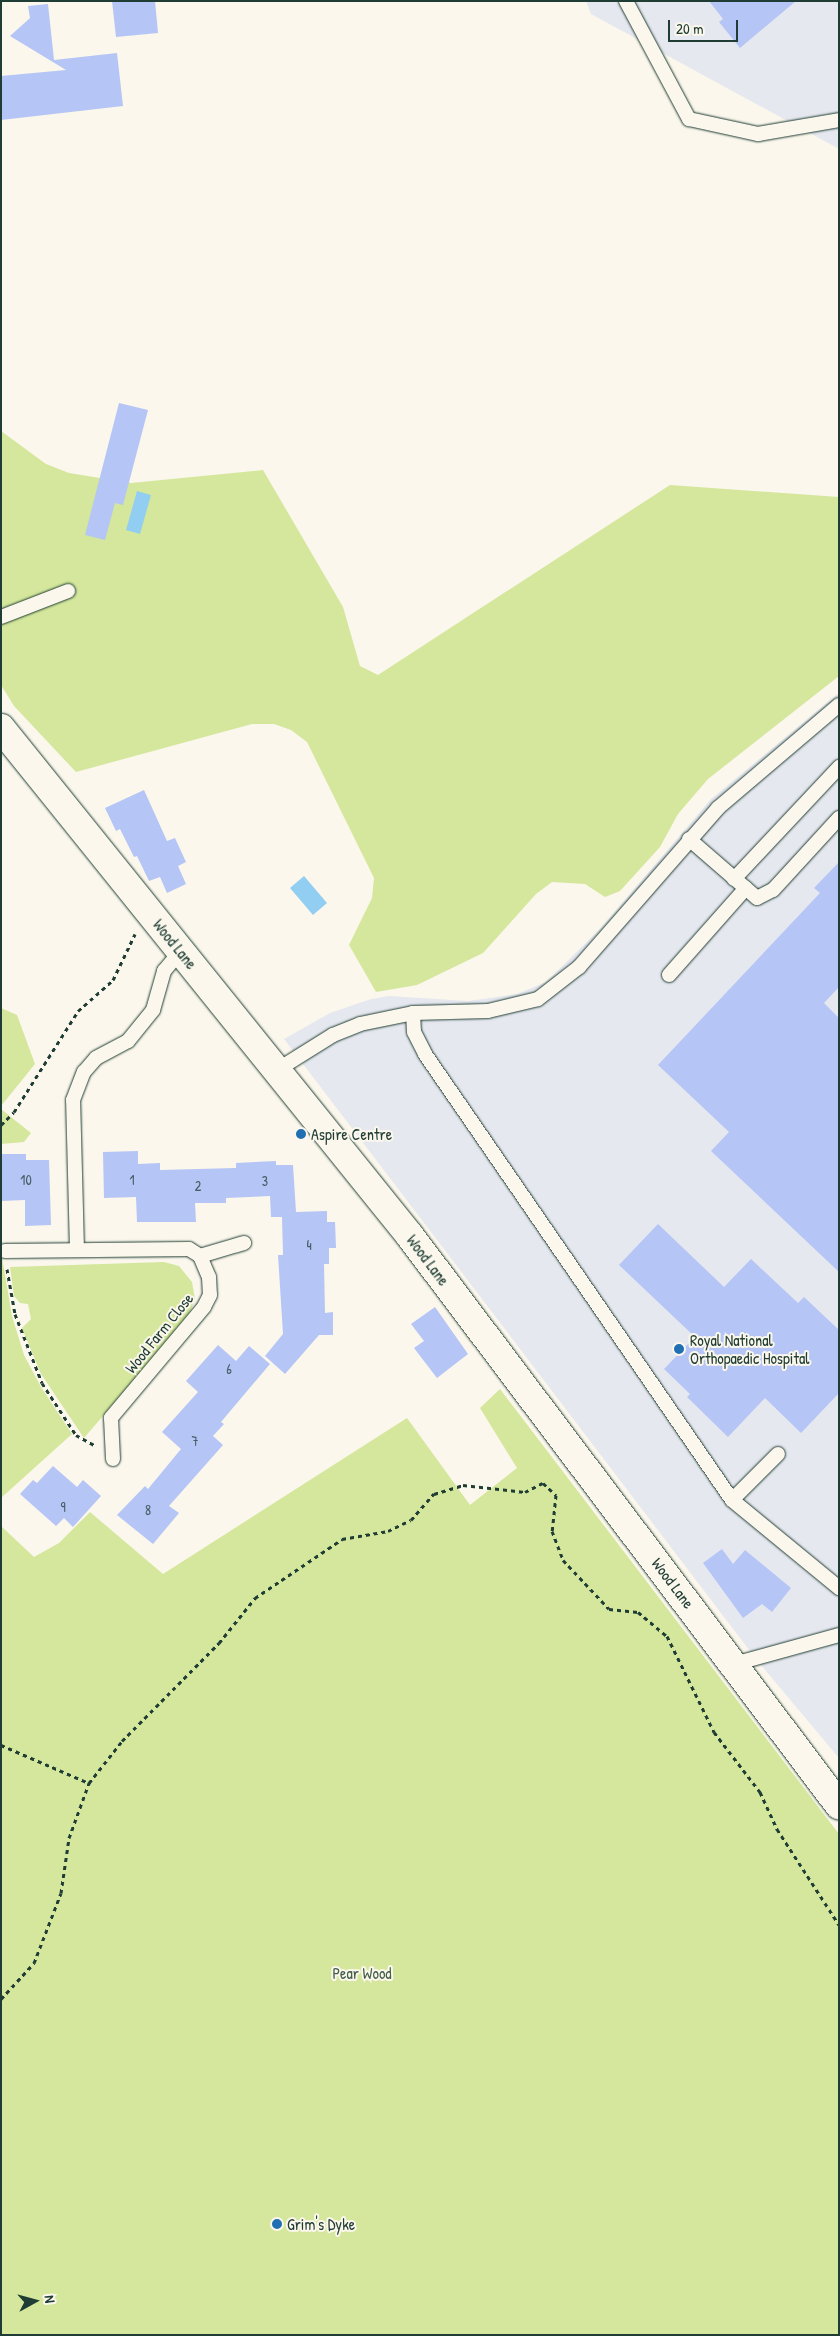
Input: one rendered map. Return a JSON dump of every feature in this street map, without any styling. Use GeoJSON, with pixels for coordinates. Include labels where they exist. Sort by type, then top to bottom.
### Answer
{"type":"FeatureCollection","features":[{"type":"Feature","properties":{"kind":"street","name":"Wood Lane"},"geometry":{"type":"LineString","coordinates":[[1,728],[410,1236],[839,1805]]}},
{"type":"Feature","properties":{"kind":"lane"},"geometry":{"type":"LineString","coordinates":[[626,1],[689,119],[758,134],[839,120]]}},
{"type":"Feature","properties":{"kind":"lane"},"geometry":{"type":"LineString","coordinates":[[1,617],[68,591]]}},
{"type":"Feature","properties":{"kind":"lane"},"geometry":{"type":"LineString","coordinates":[[277,1070],[333,1035],[360,1024],[413,1013],[488,1011],[538,999],[579,967],[689,838],[766,764],[839,706]]}},
{"type":"Feature","properties":{"kind":"lane"},"geometry":{"type":"LineString","coordinates":[[734,879],[839,767]]}},
{"type":"Feature","properties":{"kind":"lane"},"geometry":{"type":"LineString","coordinates":[[689,838],[757,898],[773,890],[839,818]]}},
{"type":"Feature","properties":{"kind":"lane"},"geometry":{"type":"LineString","coordinates":[[669,974],[746,888]]}},
{"type":"Feature","properties":{"kind":"lane"},"geometry":{"type":"LineString","coordinates":[[77,1250],[73,1100],[84,1072],[96,1058],[128,1041],[153,1010],[164,971],[181,951]]}},
{"type":"Feature","properties":{"kind":"lane"},"geometry":{"type":"LineString","coordinates":[[413,1013],[414,1032],[425,1054],[732,1500],[839,1588]]}},
{"type":"Feature","properties":{"kind":"lane"},"geometry":{"type":"LineString","coordinates":[[5,1250],[189,1249],[200,1256],[244,1243]]}},
{"type":"Feature","properties":{"kind":"lane","name":"Wood Farm Close"},"geometry":{"type":"LineString","coordinates":[[112,1452],[111,1418],[204,1307],[210,1295],[209,1277],[200,1256]]}},
{"type":"Feature","properties":{"kind":"lane"},"geometry":{"type":"LineString","coordinates":[[732,1500],[778,1454]]}},
{"type":"Feature","properties":{"kind":"lane"},"geometry":{"type":"LineString","coordinates":[[734,1664],[839,1635]]}},
{"type":"Feature","properties":{"kind":"path"},"geometry":{"type":"LineString","coordinates":[[1,1125],[14,1112],[78,1011],[113,980],[134,936],[150,914]]}},
{"type":"Feature","properties":{"kind":"path"},"geometry":{"type":"LineString","coordinates":[[5,1250],[15,1314],[42,1384],[76,1435],[90,1446],[112,1452]]}},
{"type":"Feature","properties":{"kind":"path"},"geometry":{"type":"LineString","coordinates":[[1,1998],[34,1963],[61,1893],[69,1838],[89,1783],[122,1741],[219,1643],[254,1598],[282,1582],[310,1558],[342,1539],[388,1532],[411,1520],[434,1494],[464,1485],[525,1492],[543,1482],[556,1495],[552,1531],[563,1560],[609,1609],[638,1612],[667,1636],[714,1732],[760,1792],[782,1836],[839,1925]]}},
{"type":"Feature","properties":{"kind":"path"},"geometry":{"type":"LineString","coordinates":[[1,1745],[89,1783]]}},
{"type":"Feature","properties":{"kind":"shaded area"},"geometry":{"type":"Polygon","coordinates":[[[586,1],[839,1],[839,149],[591,14],[586,1]]]}},
{"type":"Feature","properties":{"kind":"shaded area","name":"Royal National Orthopaedic Hospital"},"geometry":{"type":"Polygon","coordinates":[[[839,693],[839,1758],[756,1659],[284,1039],[330,1013],[371,999],[389,996],[468,1001],[517,994],[546,982],[601,928],[711,799],[839,693]]]}},
{"type":"Feature","properties":{"kind":"green space"},"geometry":{"type":"Polygon","coordinates":[[[1,431],[46,464],[69,473],[131,483],[263,470],[343,607],[360,666],[378,675],[670,485],[839,497],[839,676],[708,779],[678,814],[660,847],[620,891],[605,897],[585,884],[552,882],[536,894],[483,953],[417,985],[376,992],[349,945],[372,898],[374,878],[307,742],[291,730],[274,724],[252,724],[76,772],[14,706],[1,685],[1,431]]]}},
{"type":"Feature","properties":{"kind":"green space"},"geometry":{"type":"Polygon","coordinates":[[[1,1008],[17,1015],[35,1064],[1,1106],[1,1008]]]}},
{"type":"Feature","properties":{"kind":"green space"},"geometry":{"type":"Polygon","coordinates":[[[1,1109],[31,1133],[24,1142],[1,1144],[1,1109]]]}},
{"type":"Feature","properties":{"kind":"green space"},"geometry":{"type":"Polygon","coordinates":[[[1,1251],[12,1316],[24,1355],[41,1387],[72,1434],[1,1498],[1,1251]]]}},
{"type":"Feature","properties":{"kind":"green space"},"geometry":{"type":"Polygon","coordinates":[[[164,1262],[179,1266],[192,1282],[195,1299],[188,1317],[84,1438],[41,1374],[22,1328],[31,1319],[28,1304],[20,1303],[14,1296],[10,1267],[164,1262]]]}},
{"type":"Feature","properties":{"kind":"green space","name":"Pear Wood"},"geometry":{"type":"Polygon","coordinates":[[[500,1389],[839,1834],[839,2335],[1,2335],[1,1526],[34,1557],[59,1543],[90,1512],[163,1574],[407,1418],[470,1505],[517,1468],[480,1408],[500,1389]]]}},
{"type":"Feature","properties":{"kind":"water"},"geometry":{"type":"Polygon","coordinates":[[[137,491],[151,495],[140,534],[126,530],[137,491]]]}},
{"type":"Feature","properties":{"kind":"water"},"geometry":{"type":"Polygon","coordinates":[[[304,876],[327,903],[313,915],[290,888],[304,876]]]}},
{"type":"Feature","properties":{"kind":"building"},"geometry":{"type":"Polygon","coordinates":[[[112,1],[155,1],[158,33],[116,37],[112,1]]]}},
{"type":"Feature","properties":{"kind":"building"},"geometry":{"type":"Polygon","coordinates":[[[709,1],[796,1],[740,48],[719,22],[723,19],[709,1]]]}},
{"type":"Feature","properties":{"kind":"building"},"geometry":{"type":"Polygon","coordinates":[[[48,4],[54,60],[117,53],[123,106],[1,120],[1,76],[66,70],[10,36],[30,18],[28,6],[48,4]]]}},
{"type":"Feature","properties":{"kind":"building"},"geometry":{"type":"Polygon","coordinates":[[[119,403],[148,410],[123,505],[115,503],[105,540],[85,535],[119,403]]]}},
{"type":"Feature","properties":{"kind":"building"},"geometry":{"type":"Polygon","coordinates":[[[144,790],[167,841],[175,838],[186,862],[178,866],[186,884],[167,893],[160,877],[149,881],[137,856],[134,857],[120,829],[116,831],[105,808],[144,790]]]}},
{"type":"Feature","properties":{"kind":"building"},"geometry":{"type":"Polygon","coordinates":[[[839,862],[839,987],[824,1003],[839,1018],[839,1272],[711,1151],[729,1132],[658,1065],[820,893],[814,888],[839,862]]]}},
{"type":"Feature","properties":{"kind":"building"},"geometry":{"type":"Polygon","coordinates":[[[138,1151],[138,1164],[160,1163],[160,1170],[236,1168],[236,1163],[276,1161],[276,1165],[293,1165],[296,1212],[327,1211],[327,1222],[335,1222],[336,1248],[329,1248],[329,1264],[324,1264],[325,1313],[333,1312],[333,1335],[319,1335],[285,1374],[265,1356],[283,1334],[278,1255],[283,1255],[282,1217],[271,1217],[270,1196],[226,1198],[226,1203],[195,1203],[196,1222],[137,1222],[136,1197],[104,1198],[103,1152],[138,1151]]]}},
{"type":"Feature","properties":{"kind":"building"},"geometry":{"type":"Polygon","coordinates":[[[1,1154],[26,1154],[26,1160],[49,1160],[51,1225],[25,1226],[25,1200],[1,1201],[1,1154]]]}},
{"type":"Feature","properties":{"kind":"building"},"geometry":{"type":"Polygon","coordinates":[[[658,1224],[724,1287],[751,1259],[798,1303],[804,1297],[839,1330],[839,1393],[801,1433],[765,1398],[728,1437],[687,1397],[690,1394],[664,1369],[695,1337],[619,1265],[658,1224]]]}},
{"type":"Feature","properties":{"kind":"building"},"geometry":{"type":"Polygon","coordinates":[[[435,1307],[468,1354],[437,1378],[414,1348],[424,1341],[411,1324],[435,1307]]]}},
{"type":"Feature","properties":{"kind":"building"},"geometry":{"type":"Polygon","coordinates":[[[218,1345],[236,1361],[249,1346],[270,1364],[221,1422],[224,1424],[213,1436],[223,1445],[169,1506],[179,1513],[153,1544],[117,1515],[145,1486],[148,1489],[181,1449],[162,1432],[198,1392],[186,1381],[218,1345]]]}},
{"type":"Feature","properties":{"kind":"building"},"geometry":{"type":"Polygon","coordinates":[[[53,1466],[77,1487],[83,1480],[101,1496],[73,1527],[64,1518],[56,1526],[20,1494],[33,1480],[37,1483],[53,1466]]]}},
{"type":"Feature","properties":{"kind":"building"},"geometry":{"type":"Polygon","coordinates":[[[722,1549],[733,1564],[745,1550],[791,1588],[772,1612],[762,1604],[743,1618],[703,1563],[722,1549]]]}},
{"type":"Feature","properties":{"kind":"place","name":"Aspire Centre"},"geometry":{"type":"Point","coordinates":[301,1134]}},
{"type":"Feature","properties":{"kind":"place","name":"Royal National Orthopaedic Hospital"},"geometry":{"type":"Point","coordinates":[679,1349]}},
{"type":"Feature","properties":{"kind":"place","name":"Grim's Dyke"},"geometry":{"type":"Point","coordinates":[277,2224]}}]}
